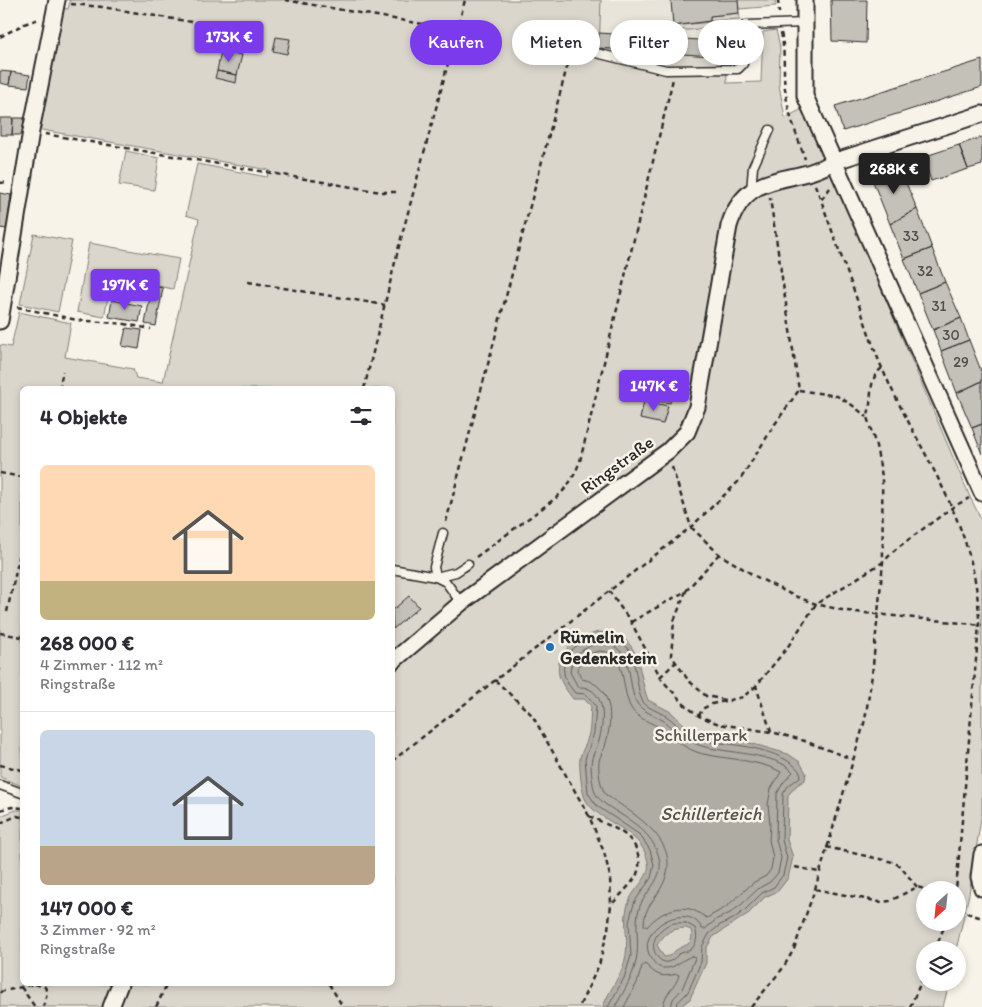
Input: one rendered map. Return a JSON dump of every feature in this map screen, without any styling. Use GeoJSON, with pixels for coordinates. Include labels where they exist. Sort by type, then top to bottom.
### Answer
{"type":"FeatureCollection","features":[{"type":"Feature","properties":{"kind":"street"},"geometry":{"type":"LineString","coordinates":[[805,0],[805,96],[982,491]]}},
{"type":"Feature","properties":{"kind":"street"},"geometry":{"type":"LineString","coordinates":[[0,321],[32,131],[56,7]]}},
{"type":"Feature","properties":{"kind":"street","name":"Ringstraße"},"geometry":{"type":"LineString","coordinates":[[395,659],[461,604],[668,451],[687,432],[693,422],[697,407],[729,226],[733,214],[742,200],[751,191],[767,182],[820,170],[833,162],[982,114]]}},
{"type":"Feature","properties":{"kind":"street"},"geometry":{"type":"LineString","coordinates":[[982,854],[979,877],[982,888]]}},
{"type":"Feature","properties":{"kind":"street"},"geometry":{"type":"LineString","coordinates":[[111,1007],[119,986]]}},
{"type":"Feature","properties":{"kind":"lane"},"geometry":{"type":"LineString","coordinates":[[600,54],[666,70],[738,69],[743,64],[746,25],[805,23]]}},
{"type":"Feature","properties":{"kind":"lane"},"geometry":{"type":"LineString","coordinates":[[751,191],[753,167],[770,130]]}},
{"type":"Feature","properties":{"kind":"lane"},"geometry":{"type":"LineString","coordinates":[[436,577],[434,567],[443,533]]}},
{"type":"Feature","properties":{"kind":"lane"},"geometry":{"type":"LineString","coordinates":[[436,577],[456,572],[468,564]]}},
{"type":"Feature","properties":{"kind":"lane"},"geometry":{"type":"LineString","coordinates":[[395,570],[436,577],[446,582],[461,604]]}},
{"type":"Feature","properties":{"kind":"lane"},"geometry":{"type":"LineString","coordinates":[[0,785],[20,792]]}},
{"type":"Feature","properties":{"kind":"path"},"geometry":{"type":"LineString","coordinates":[[285,0],[410,22]]}},
{"type":"Feature","properties":{"kind":"path"},"geometry":{"type":"LineString","coordinates":[[460,20],[465,0]]}},
{"type":"Feature","properties":{"kind":"path"},"geometry":{"type":"LineString","coordinates":[[0,37],[24,24],[41,18],[56,7],[102,7],[252,32]]}},
{"type":"Feature","properties":{"kind":"path"},"geometry":{"type":"LineString","coordinates":[[365,386],[401,238],[448,65]]}},
{"type":"Feature","properties":{"kind":"path"},"geometry":{"type":"LineString","coordinates":[[443,533],[568,65]]}},
{"type":"Feature","properties":{"kind":"path"},"geometry":{"type":"LineString","coordinates":[[468,564],[567,488],[580,462],[676,71]]}},
{"type":"Feature","properties":{"kind":"path"},"geometry":{"type":"LineString","coordinates":[[32,131],[381,192],[396,192]]}},
{"type":"Feature","properties":{"kind":"path"},"geometry":{"type":"LineString","coordinates":[[833,162],[833,185],[821,200],[882,368],[952,507],[963,532],[975,574],[980,625],[957,881]]}},
{"type":"Feature","properties":{"kind":"path"},"geometry":{"type":"LineString","coordinates":[[395,759],[691,527],[740,480],[798,390],[767,182]]}},
{"type":"Feature","properties":{"kind":"path"},"geometry":{"type":"LineString","coordinates":[[248,282],[384,305]]}},
{"type":"Feature","properties":{"kind":"path"},"geometry":{"type":"LineString","coordinates":[[3,304],[77,320],[125,324],[151,329]]}},
{"type":"Feature","properties":{"kind":"path"},"geometry":{"type":"LineString","coordinates":[[867,417],[871,388],[876,372],[882,368]]}},
{"type":"Feature","properties":{"kind":"path"},"geometry":{"type":"LineString","coordinates":[[60,386],[63,371]]}},
{"type":"Feature","properties":{"kind":"path"},"geometry":{"type":"LineString","coordinates":[[751,1007],[782,968],[794,949],[815,889],[826,846],[865,720],[879,615],[883,562],[882,476],[876,446],[867,417],[837,396],[798,390]]}},
{"type":"Feature","properties":{"kind":"path"},"geometry":{"type":"LineString","coordinates":[[668,451],[691,527],[720,554],[755,576],[792,595],[816,604],[846,611],[980,625]]}},
{"type":"Feature","properties":{"kind":"path"},"geometry":{"type":"LineString","coordinates":[[0,473],[20,477]]}},
{"type":"Feature","properties":{"kind":"path"},"geometry":{"type":"LineString","coordinates":[[699,716],[702,709],[712,704],[742,697],[756,686],[787,648],[816,604],[883,562],[897,548],[952,507],[982,491]]}},
{"type":"Feature","properties":{"kind":"path"},"geometry":{"type":"LineString","coordinates":[[7,612],[20,553]]}},
{"type":"Feature","properties":{"kind":"path"},"geometry":{"type":"LineString","coordinates":[[631,622],[686,591],[720,554]]}},
{"type":"Feature","properties":{"kind":"path"},"geometry":{"type":"LineString","coordinates":[[609,590],[631,622],[660,677],[685,705],[699,716],[719,724],[771,732],[799,739],[852,759]]}},
{"type":"Feature","properties":{"kind":"path"},"geometry":{"type":"LineString","coordinates":[[686,591],[674,621],[671,655],[688,680],[706,696],[730,701]]}},
{"type":"Feature","properties":{"kind":"path"},"geometry":{"type":"LineString","coordinates":[[0,633],[20,637]]}},
{"type":"Feature","properties":{"kind":"path"},"geometry":{"type":"LineString","coordinates":[[660,677],[676,662]]}},
{"type":"Feature","properties":{"kind":"path"},"geometry":{"type":"LineString","coordinates":[[495,680],[532,716],[589,816],[604,852],[610,876],[611,904],[608,930],[599,965],[579,1007]]}},
{"type":"Feature","properties":{"kind":"path"},"geometry":{"type":"LineString","coordinates":[[756,686],[771,732]]}},
{"type":"Feature","properties":{"kind":"path"},"geometry":{"type":"LineString","coordinates":[[0,765],[20,770]]}},
{"type":"Feature","properties":{"kind":"path"},"geometry":{"type":"LineString","coordinates":[[0,810],[12,807],[20,808]]}},
{"type":"Feature","properties":{"kind":"path"},"geometry":{"type":"LineString","coordinates":[[589,816],[629,836],[638,854],[640,865],[636,877],[611,904]]}},
{"type":"Feature","properties":{"kind":"path"},"geometry":{"type":"LineString","coordinates":[[0,823],[20,817]]}},
{"type":"Feature","properties":{"kind":"path"},"geometry":{"type":"LineString","coordinates":[[826,846],[893,862],[900,866],[916,886]]}},
{"type":"Feature","properties":{"kind":"path"},"geometry":{"type":"LineString","coordinates":[[795,867],[819,872]]}},
{"type":"Feature","properties":{"kind":"path"},"geometry":{"type":"LineString","coordinates":[[815,889],[880,902],[890,900],[916,887]]}},
{"type":"Feature","properties":{"kind":"path"},"geometry":{"type":"LineString","coordinates":[[966,913],[982,918]]}},
{"type":"Feature","properties":{"kind":"path"},"geometry":{"type":"LineString","coordinates":[[0,992],[25,986]]}},
{"type":"Feature","properties":{"kind":"path"},"geometry":{"type":"LineString","coordinates":[[41,986],[45,987],[47,993],[43,1007]]}},
{"type":"Feature","properties":{"kind":"path"},"geometry":{"type":"LineString","coordinates":[[156,1007],[167,986]]}},
{"type":"Feature","properties":{"kind":"path"},"geometry":{"type":"LineString","coordinates":[[330,986],[343,1007]]}},
{"type":"Feature","properties":{"kind":"path"},"geometry":{"type":"LineString","coordinates":[[21,987],[35,1007]]}},
{"type":"Feature","properties":{"kind":"path"},"geometry":{"type":"LineString","coordinates":[[910,1007],[917,991]]}},
{"type":"Feature","properties":{"kind":"path"},"geometry":{"type":"LineString","coordinates":[[583,1001],[586,1007]]}},
{"type":"Feature","properties":{"kind":"shaded area"},"geometry":{"type":"Polygon","coordinates":[[[535,0],[738,0],[739,13],[729,15],[729,20],[698,20],[698,55],[688,54],[688,20],[610,20],[610,49],[600,48],[600,20],[561,20],[535,0]]]}},
{"type":"Feature","properties":{"kind":"green space","name":"Schillerpark"},"geometry":{"type":"Polygon","coordinates":[[[68,0],[601,0],[600,24],[600,20],[512,20],[512,65],[600,65],[600,48],[610,49],[610,65],[688,65],[688,54],[698,55],[698,65],[726,65],[727,83],[761,82],[762,65],[764,65],[764,32],[776,30],[780,47],[779,85],[785,118],[804,108],[970,497],[982,521],[982,812],[966,907],[966,881],[916,881],[916,931],[960,931],[958,941],[916,941],[916,991],[947,991],[943,1007],[0,1007],[0,816],[16,810],[20,810],[20,986],[395,986],[395,386],[20,386],[20,785],[0,777],[0,345],[11,347],[19,312],[71,323],[65,357],[133,369],[136,378],[163,382],[199,219],[186,215],[197,164],[267,177],[269,170],[36,129],[61,8],[68,9],[70,1],[68,0]]]}},
{"type":"Feature","properties":{"kind":"green space"},"geometry":{"type":"Polygon","coordinates":[[[738,0],[775,0],[776,6],[739,9],[738,0]]]}},
{"type":"Feature","properties":{"kind":"green space"},"geometry":{"type":"Polygon","coordinates":[[[739,13],[740,19],[710,20],[710,16],[739,13]]]}},
{"type":"Feature","properties":{"kind":"green space"},"geometry":{"type":"Polygon","coordinates":[[[698,23],[698,29],[688,30],[688,24],[698,23]]]}},
{"type":"Feature","properties":{"kind":"green space"},"geometry":{"type":"Polygon","coordinates":[[[126,151],[159,158],[154,190],[119,185],[126,151]]]}},
{"type":"Feature","properties":{"kind":"green space"},"geometry":{"type":"Polygon","coordinates":[[[34,234],[72,241],[58,312],[20,304],[34,234]]]}},
{"type":"Feature","properties":{"kind":"green space"},"geometry":{"type":"Polygon","coordinates":[[[89,243],[179,259],[173,289],[112,277],[104,317],[77,312],[89,243]]]}},
{"type":"Feature","properties":{"kind":"water","name":"Schillerteich"},"geometry":{"type":"Polygon","coordinates":[[[598,632],[613,634],[623,639],[630,646],[639,665],[648,700],[671,712],[687,727],[706,736],[743,741],[788,754],[800,762],[806,773],[805,780],[797,785],[788,795],[787,840],[793,857],[788,878],[778,891],[765,897],[749,913],[713,937],[706,949],[706,963],[690,999],[680,1007],[603,1007],[619,975],[626,955],[627,906],[645,877],[648,862],[644,850],[636,840],[594,810],[587,802],[583,792],[580,758],[589,733],[591,706],[584,699],[573,699],[561,682],[558,666],[564,652],[570,646],[598,632]],[[686,928],[676,929],[663,937],[657,945],[664,957],[690,942],[691,930],[686,928]]]}},
{"type":"Feature","properties":{"kind":"building"},"geometry":{"type":"Polygon","coordinates":[[[671,0],[738,0],[739,13],[710,16],[710,20],[698,20],[698,23],[688,24],[688,20],[673,20],[671,0]]]}},
{"type":"Feature","properties":{"kind":"building"},"geometry":{"type":"Polygon","coordinates":[[[831,0],[867,0],[866,43],[832,41],[831,0]]]}},
{"type":"Feature","properties":{"kind":"building"},"geometry":{"type":"Polygon","coordinates":[[[600,33],[610,34],[610,49],[600,48],[600,33]]]}},
{"type":"Feature","properties":{"kind":"building"},"geometry":{"type":"Polygon","coordinates":[[[276,37],[290,39],[287,54],[273,51],[276,37]]]}},
{"type":"Feature","properties":{"kind":"building"},"geometry":{"type":"Polygon","coordinates":[[[688,39],[698,40],[698,55],[688,54],[688,39]]]}},
{"type":"Feature","properties":{"kind":"building"},"geometry":{"type":"Polygon","coordinates":[[[221,51],[242,55],[237,75],[217,71],[221,51]]]}},
{"type":"Feature","properties":{"kind":"building"},"geometry":{"type":"Polygon","coordinates":[[[982,60],[982,87],[843,131],[835,106],[982,60]]]}},
{"type":"Feature","properties":{"kind":"building"},"geometry":{"type":"Polygon","coordinates":[[[0,71],[11,72],[9,85],[0,83],[0,71]]]}},
{"type":"Feature","properties":{"kind":"building"},"geometry":{"type":"Polygon","coordinates":[[[217,71],[237,75],[236,83],[215,78],[217,71]]]}},
{"type":"Feature","properties":{"kind":"building"},"geometry":{"type":"Polygon","coordinates":[[[11,72],[30,75],[28,87],[9,85],[11,72]]]}},
{"type":"Feature","properties":{"kind":"building"},"geometry":{"type":"Polygon","coordinates":[[[0,118],[13,118],[12,135],[0,135],[0,118]]]}},
{"type":"Feature","properties":{"kind":"building"},"geometry":{"type":"Polygon","coordinates":[[[13,118],[24,118],[24,135],[12,135],[13,118]]]}},
{"type":"Feature","properties":{"kind":"building"},"geometry":{"type":"Polygon","coordinates":[[[982,137],[982,165],[968,169],[959,145],[982,137]]]}},
{"type":"Feature","properties":{"kind":"building"},"geometry":{"type":"Polygon","coordinates":[[[959,145],[968,169],[931,181],[923,157],[959,145]]]}},
{"type":"Feature","properties":{"kind":"building"},"geometry":{"type":"Polygon","coordinates":[[[923,157],[928,172],[905,181],[899,166],[923,157]]]}},
{"type":"Feature","properties":{"kind":"building"},"geometry":{"type":"Polygon","coordinates":[[[899,166],[917,209],[890,224],[872,179],[899,166]]]}},
{"type":"Feature","properties":{"kind":"building"},"geometry":{"type":"Polygon","coordinates":[[[0,193],[11,195],[7,229],[0,228],[0,193]]]}},
{"type":"Feature","properties":{"kind":"building"},"geometry":{"type":"Polygon","coordinates":[[[917,209],[932,248],[904,259],[890,224],[917,209]]]}},
{"type":"Feature","properties":{"kind":"building"},"geometry":{"type":"Polygon","coordinates":[[[932,248],[945,282],[918,293],[904,259],[932,248]]]}},
{"type":"Feature","properties":{"kind":"building"},"geometry":{"type":"Polygon","coordinates":[[[945,282],[961,318],[933,330],[918,293],[945,282]]]}},
{"type":"Feature","properties":{"kind":"building"},"geometry":{"type":"Polygon","coordinates":[[[152,286],[163,288],[156,326],[145,324],[152,286]]]}},
{"type":"Feature","properties":{"kind":"building"},"geometry":{"type":"Polygon","coordinates":[[[112,300],[142,306],[139,322],[109,317],[112,300]]]}},
{"type":"Feature","properties":{"kind":"building"},"geometry":{"type":"Polygon","coordinates":[[[961,318],[969,340],[941,351],[933,330],[961,318]]]}},
{"type":"Feature","properties":{"kind":"building"},"geometry":{"type":"Polygon","coordinates":[[[126,328],[142,330],[139,349],[122,346],[126,328]]]}},
{"type":"Feature","properties":{"kind":"building"},"geometry":{"type":"Polygon","coordinates":[[[969,340],[982,373],[982,381],[957,393],[941,351],[969,340]]]}},
{"type":"Feature","properties":{"kind":"building"},"geometry":{"type":"Polygon","coordinates":[[[982,381],[982,424],[972,428],[957,393],[982,381]]]}},
{"type":"Feature","properties":{"kind":"building"},"geometry":{"type":"Polygon","coordinates":[[[661,385],[673,387],[670,403],[658,401],[661,385]]]}},
{"type":"Feature","properties":{"kind":"building"},"geometry":{"type":"Polygon","coordinates":[[[644,401],[668,406],[663,424],[640,419],[644,401]]]}},
{"type":"Feature","properties":{"kind":"building"},"geometry":{"type":"Polygon","coordinates":[[[982,424],[982,454],[972,428],[982,424]]]}},
{"type":"Feature","properties":{"kind":"building"},"geometry":{"type":"Polygon","coordinates":[[[409,596],[419,607],[395,627],[395,608],[409,596]]]}},
{"type":"Feature","properties":{"kind":"place","name":"Rümelin Gedenkstein"},"geometry":{"type":"Point","coordinates":[550,647]}}]}
